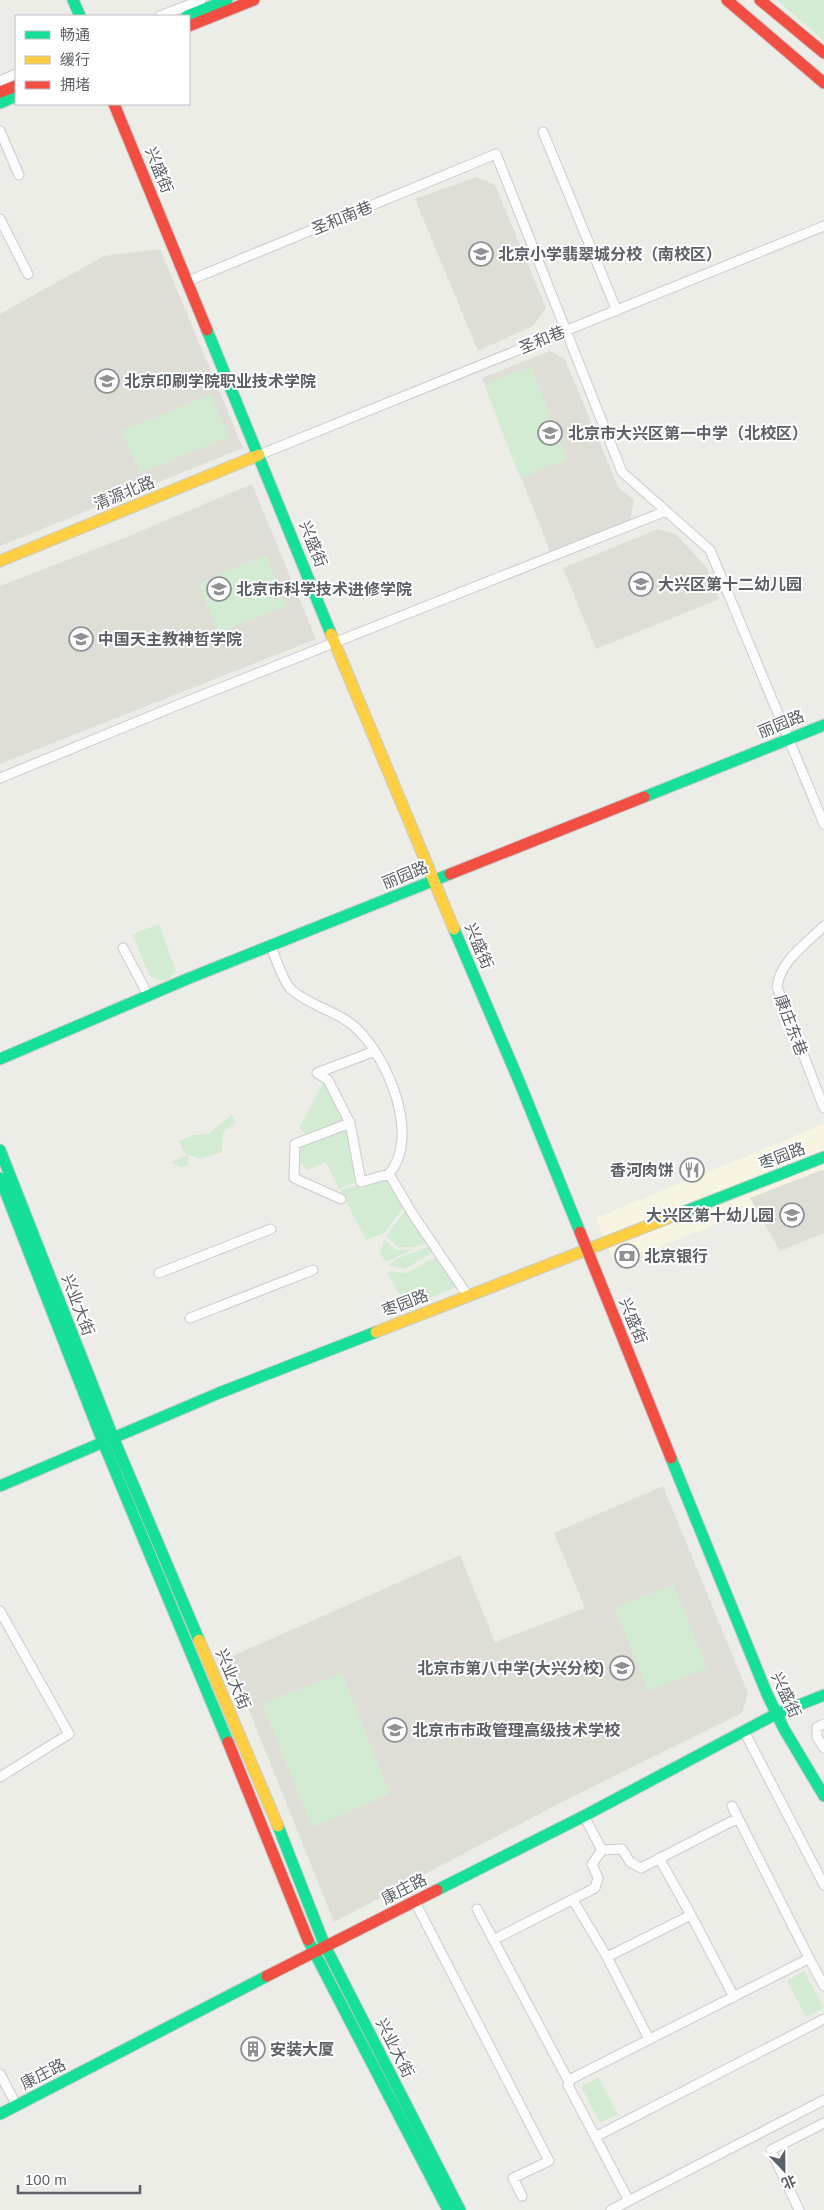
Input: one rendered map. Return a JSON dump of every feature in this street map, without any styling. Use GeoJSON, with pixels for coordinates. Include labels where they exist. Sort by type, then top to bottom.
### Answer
{"type":"FeatureCollection","features":[{"type":"Feature","properties":{"kind":"street"},"geometry":{"type":"LineString","coordinates":[[73,0],[80,15]]}},
{"type":"Feature","properties":{"kind":"street"},"geometry":{"type":"LineString","coordinates":[[163,15],[201,0]]}},
{"type":"Feature","properties":{"kind":"street"},"geometry":{"type":"LineString","coordinates":[[189,15],[227,0]]}},
{"type":"Feature","properties":{"kind":"street"},"geometry":{"type":"LineString","coordinates":[[190,26],[254,0]]}},
{"type":"Feature","properties":{"kind":"street"},"geometry":{"type":"LineString","coordinates":[[727,0],[824,83]]}},
{"type":"Feature","properties":{"kind":"street"},"geometry":{"type":"LineString","coordinates":[[760,0],[824,53]]}},
{"type":"Feature","properties":{"kind":"street"},"geometry":{"type":"LineString","coordinates":[[0,81],[15,74]]}},
{"type":"Feature","properties":{"kind":"street"},"geometry":{"type":"LineString","coordinates":[[0,92],[15,86]]}},
{"type":"Feature","properties":{"kind":"street"},"geometry":{"type":"LineString","coordinates":[[0,103],[15,96]]}},
{"type":"Feature","properties":{"kind":"street","name":"兴盛街"},"geometry":{"type":"LineString","coordinates":[[114,105],[433,881],[519,1081],[776,1714],[824,1796]]}},
{"type":"Feature","properties":{"kind":"street"},"geometry":{"type":"LineString","coordinates":[[0,131],[18,175]]}},
{"type":"Feature","properties":{"kind":"street"},"geometry":{"type":"LineString","coordinates":[[544,132],[617,311]]}},
{"type":"Feature","properties":{"kind":"street","name":"圣和南巷"},"geometry":{"type":"LineString","coordinates":[[188,281],[496,154],[565,331]]}},
{"type":"Feature","properties":{"kind":"street"},"geometry":{"type":"LineString","coordinates":[[0,219],[28,274]]}},
{"type":"Feature","properties":{"kind":"street","name":"圣和巷"},"geometry":{"type":"LineString","coordinates":[[259,455],[824,226]]}},
{"type":"Feature","properties":{"kind":"street"},"geometry":{"type":"LineString","coordinates":[[565,331],[622,472],[710,550],[824,824]]}},
{"type":"Feature","properties":{"kind":"street","name":"清源北路"},"geometry":{"type":"LineString","coordinates":[[0,560],[259,455]]}},
{"type":"Feature","properties":{"kind":"street"},"geometry":{"type":"LineString","coordinates":[[0,778],[666,511]]}},
{"type":"Feature","properties":{"kind":"street","name":"丽园路"},"geometry":{"type":"LineString","coordinates":[[0,1059],[271,946],[824,725]]}},
{"type":"Feature","properties":{"kind":"street","name":"康庄东巷"},"geometry":{"type":"LineString","coordinates":[[824,926],[785,964],[778,975],[777,988],[824,1108]]}},
{"type":"Feature","properties":{"kind":"street"},"geometry":{"type":"LineString","coordinates":[[271,946],[290,989],[330,1010],[357,1029],[375,1051],[391,1079],[401,1113],[401,1146],[397,1165],[389,1174],[361,1182],[350,1123],[328,1080],[317,1073],[375,1051]]}},
{"type":"Feature","properties":{"kind":"street"},"geometry":{"type":"LineString","coordinates":[[123,948],[148,996]]}},
{"type":"Feature","properties":{"kind":"street"},"geometry":{"type":"LineString","coordinates":[[341,1199],[294,1178],[295,1144],[350,1123]]}},
{"type":"Feature","properties":{"kind":"street","name":"兴业大街"},"geometry":{"type":"LineString","coordinates":[[0,1150],[162,1580],[313,1952],[448,2210]]}},
{"type":"Feature","properties":{"kind":"street","name":"枣园路"},"geometry":{"type":"LineString","coordinates":[[0,1486],[220,1393],[824,1157]]}},
{"type":"Feature","properties":{"kind":"street"},"geometry":{"type":"LineString","coordinates":[[389,1174],[412,1213],[468,1296]]}},
{"type":"Feature","properties":{"kind":"street","name":"兴业大街"},"geometry":{"type":"LineString","coordinates":[[0,1178],[108,1439],[294,1864],[325,1946],[460,2210]]}},
{"type":"Feature","properties":{"kind":"street"},"geometry":{"type":"LineString","coordinates":[[159,1273],[271,1229]]}},
{"type":"Feature","properties":{"kind":"street"},"geometry":{"type":"LineString","coordinates":[[190,1318],[313,1270]]}},
{"type":"Feature","properties":{"kind":"street"},"geometry":{"type":"LineString","coordinates":[[0,1611],[69,1734],[0,1777]]}},
{"type":"Feature","properties":{"kind":"street","name":"康庄路"},"geometry":{"type":"LineString","coordinates":[[0,2114],[313,1952],[584,1816],[776,1714],[824,1696]]}},
{"type":"Feature","properties":{"kind":"street"},"geometry":{"type":"LineString","coordinates":[[824,1724],[817,1727],[817,1736],[824,1748]]}},
{"type":"Feature","properties":{"kind":"street"},"geometry":{"type":"LineString","coordinates":[[744,1731],[824,1885]]}},
{"type":"Feature","properties":{"kind":"street"},"geometry":{"type":"LineString","coordinates":[[732,1806],[824,1986]]}},
{"type":"Feature","properties":{"kind":"street"},"geometry":{"type":"LineString","coordinates":[[584,1816],[602,1850]]}},
{"type":"Feature","properties":{"kind":"street"},"geometry":{"type":"LineString","coordinates":[[602,1850],[622,1849],[630,1862],[641,1868],[738,1818]]}},
{"type":"Feature","properties":{"kind":"street"},"geometry":{"type":"LineString","coordinates":[[493,1940],[595,1888],[598,1878],[592,1864],[602,1850]]}},
{"type":"Feature","properties":{"kind":"street"},"geometry":{"type":"LineString","coordinates":[[659,1858],[734,1996]]}},
{"type":"Feature","properties":{"kind":"street"},"geometry":{"type":"LineString","coordinates":[[573,1900],[607,1957],[649,2039]]}},
{"type":"Feature","properties":{"kind":"street"},"geometry":{"type":"LineString","coordinates":[[415,1902],[549,2161],[514,2178],[522,2196]]}},
{"type":"Feature","properties":{"kind":"street"},"geometry":{"type":"LineString","coordinates":[[477,1909],[569,2082],[568,2085],[629,2201]]}},
{"type":"Feature","properties":{"kind":"street"},"geometry":{"type":"LineString","coordinates":[[607,1957],[691,1915]]}},
{"type":"Feature","properties":{"kind":"street"},"geometry":{"type":"LineString","coordinates":[[569,2082],[571,2079],[649,2039],[808,1959],[810,1960]]}},
{"type":"Feature","properties":{"kind":"street"},"geometry":{"type":"LineString","coordinates":[[595,2137],[824,2019]]}},
{"type":"Feature","properties":{"kind":"street"},"geometry":{"type":"LineString","coordinates":[[0,2074],[17,2106]]}},
{"type":"Feature","properties":{"kind":"street"},"geometry":{"type":"LineString","coordinates":[[611,2210],[824,2100]]}},
{"type":"Feature","properties":{"kind":"street"},"geometry":{"type":"LineString","coordinates":[[799,2210],[771,2150],[824,2123]]}},
{"type":"Feature","properties":{"kind":"shaded area","name":"北京小学翡翠城分校（南校区）"},"geometry":{"type":"Polygon","coordinates":[[[476,177],[495,185],[546,308],[533,326],[478,351],[415,199],[476,177]]]}},
{"type":"Feature","properties":{"kind":"shaded area","name":"北京印刷学院职业技术学院"},"geometry":{"type":"Polygon","coordinates":[[[160,249],[243,448],[0,546],[0,314],[104,256],[160,249]]]}},
{"type":"Feature","properties":{"kind":"shaded area","name":"北京市大兴区第一中学（北校区）"},"geometry":{"type":"Polygon","coordinates":[[[550,351],[565,359],[618,487],[634,500],[630,520],[550,551],[482,378],[550,351]]]}},
{"type":"Feature","properties":{"kind":"shaded area"},"geometry":{"type":"Polygon","coordinates":[[[252,484],[316,639],[0,764],[0,586],[124,538],[252,484]]]}},
{"type":"Feature","properties":{"kind":"shaded area","name":"大兴区第十二幼儿园"},"geometry":{"type":"Polygon","coordinates":[[[658,529],[676,534],[707,568],[719,599],[596,649],[563,568],[658,529]]]}},
{"type":"Feature","properties":{"kind":"shaded area"},"geometry":{"type":"Polygon","coordinates":[[[824,1124],[824,1180],[615,1265],[596,1218],[824,1124]]]}},
{"type":"Feature","properties":{"kind":"shaded area","name":"大兴区第十幼儿园"},"geometry":{"type":"Polygon","coordinates":[[[822,1170],[824,1171],[824,1233],[780,1251],[750,1198],[822,1170]]]}},
{"type":"Feature","properties":{"kind":"shaded area","name":"北京市市政管理高级技术学校"},"geometry":{"type":"Polygon","coordinates":[[[663,1486],[748,1693],[742,1713],[562,1802],[334,1922],[228,1658],[460,1555],[495,1642],[585,1608],[554,1533],[663,1486]]]}},
{"type":"Feature","properties":{"kind":"green space"},"geometry":{"type":"Polygon","coordinates":[[[777,0],[824,0],[824,41],[777,0]]]}},
{"type":"Feature","properties":{"kind":"green space"},"geometry":{"type":"Polygon","coordinates":[[[531,366],[567,460],[520,478],[484,384],[531,366]]]}},
{"type":"Feature","properties":{"kind":"green space"},"geometry":{"type":"Polygon","coordinates":[[[211,394],[229,437],[140,473],[122,431],[211,394]]]}},
{"type":"Feature","properties":{"kind":"green space"},"geometry":{"type":"Polygon","coordinates":[[[266,555],[286,606],[218,633],[198,583],[266,555]]]}},
{"type":"Feature","properties":{"kind":"green space"},"geometry":{"type":"Polygon","coordinates":[[[159,924],[176,971],[170,978],[163,981],[150,976],[132,934],[159,924]]]}},
{"type":"Feature","properties":{"kind":"green space"},"geometry":{"type":"Polygon","coordinates":[[[323,1083],[346,1120],[308,1136],[299,1128],[323,1083]]]}},
{"type":"Feature","properties":{"kind":"green space"},"geometry":{"type":"Polygon","coordinates":[[[231,1115],[236,1122],[223,1133],[222,1152],[201,1159],[188,1155],[189,1165],[181,1168],[171,1162],[187,1155],[184,1154],[179,1141],[193,1135],[208,1134],[231,1115]]]}},
{"type":"Feature","properties":{"kind":"green space"},"geometry":{"type":"Polygon","coordinates":[[[348,1127],[359,1181],[339,1189],[326,1162],[308,1170],[300,1162],[301,1147],[348,1127]]]}},
{"type":"Feature","properties":{"kind":"green space"},"geometry":{"type":"Polygon","coordinates":[[[387,1179],[403,1208],[384,1233],[366,1240],[340,1190],[359,1184],[361,1189],[387,1179]]]}},
{"type":"Feature","properties":{"kind":"green space"},"geometry":{"type":"Polygon","coordinates":[[[405,1211],[428,1243],[414,1247],[398,1247],[386,1236],[405,1211]]]}},
{"type":"Feature","properties":{"kind":"green space"},"geometry":{"type":"Polygon","coordinates":[[[384,1240],[396,1250],[414,1249],[386,1262],[380,1253],[384,1240]]]}},
{"type":"Feature","properties":{"kind":"green space"},"geometry":{"type":"Polygon","coordinates":[[[430,1246],[433,1252],[405,1269],[388,1265],[396,1259],[430,1246]]]}},
{"type":"Feature","properties":{"kind":"green space"},"geometry":{"type":"Polygon","coordinates":[[[435,1257],[457,1287],[407,1307],[387,1273],[391,1271],[406,1273],[435,1257]]]}},
{"type":"Feature","properties":{"kind":"green space"},"geometry":{"type":"Polygon","coordinates":[[[673,1584],[707,1668],[648,1691],[615,1608],[673,1584]]]}},
{"type":"Feature","properties":{"kind":"green space"},"geometry":{"type":"Polygon","coordinates":[[[342,1673],[390,1794],[312,1827],[262,1703],[342,1673]]]}},
{"type":"Feature","properties":{"kind":"green space"},"geometry":{"type":"Polygon","coordinates":[[[804,1971],[824,2008],[806,2017],[787,1981],[804,1971]]]}},
{"type":"Feature","properties":{"kind":"green space"},"geometry":{"type":"Polygon","coordinates":[[[598,2077],[618,2114],[600,2123],[581,2087],[598,2077]]]}},
{"type":"Feature","properties":{"kind":"traffic: fast"},"geometry":{"type":"LineString","coordinates":[[73,0],[80,15]]}},
{"type":"Feature","properties":{"kind":"traffic: fast"},"geometry":{"type":"LineString","coordinates":[[190,15],[227,0]]}},
{"type":"Feature","properties":{"kind":"traffic: fast"},"geometry":{"type":"LineString","coordinates":[[0,103],[15,96]]}},
{"type":"Feature","properties":{"kind":"traffic: fast"},"geometry":{"type":"LineString","coordinates":[[207,330],[331,634]]}},
{"type":"Feature","properties":{"kind":"traffic: fast"},"geometry":{"type":"LineString","coordinates":[[644,797],[824,725]]}},
{"type":"Feature","properties":{"kind":"traffic: fast"},"geometry":{"type":"LineString","coordinates":[[0,1059],[187,979],[450,874]]}},
{"type":"Feature","properties":{"kind":"traffic: fast"},"geometry":{"type":"LineString","coordinates":[[454,929],[519,1081],[580,1232]]}},
{"type":"Feature","properties":{"kind":"traffic: fast"},"geometry":{"type":"LineString","coordinates":[[0,1150],[113,1437],[199,1640]]}},
{"type":"Feature","properties":{"kind":"traffic: fast"},"geometry":{"type":"LineString","coordinates":[[673,1216],[824,1157]]}},
{"type":"Feature","properties":{"kind":"traffic: fast"},"geometry":{"type":"LineString","coordinates":[[0,1178],[103,1442],[228,1742]]}},
{"type":"Feature","properties":{"kind":"traffic: fast"},"geometry":{"type":"LineString","coordinates":[[0,1486],[219,1393],[376,1332]]}},
{"type":"Feature","properties":{"kind":"traffic: fast"},"geometry":{"type":"LineString","coordinates":[[671,1458],[767,1694],[784,1729],[824,1796]]}},
{"type":"Feature","properties":{"kind":"traffic: fast"},"geometry":{"type":"LineString","coordinates":[[437,1890],[584,1816],[776,1714],[824,1695]]}},
{"type":"Feature","properties":{"kind":"traffic: fast"},"geometry":{"type":"LineString","coordinates":[[278,1826],[325,1946],[460,2210]]}},
{"type":"Feature","properties":{"kind":"traffic: fast"},"geometry":{"type":"LineString","coordinates":[[308,1940],[448,2210]]}},
{"type":"Feature","properties":{"kind":"traffic: fast"},"geometry":{"type":"LineString","coordinates":[[0,2114],[267,1976]]}},
{"type":"Feature","properties":{"kind":"traffic: slow"},"geometry":{"type":"LineString","coordinates":[[0,561],[259,455]]}},
{"type":"Feature","properties":{"kind":"traffic: slow"},"geometry":{"type":"LineString","coordinates":[[331,634],[454,929]]}},
{"type":"Feature","properties":{"kind":"traffic: slow"},"geometry":{"type":"LineString","coordinates":[[376,1332],[673,1216]]}},
{"type":"Feature","properties":{"kind":"traffic: slow"},"geometry":{"type":"LineString","coordinates":[[199,1640],[278,1826]]}},
{"type":"Feature","properties":{"kind":"traffic: jam"},"geometry":{"type":"LineString","coordinates":[[190,26],[254,0]]}},
{"type":"Feature","properties":{"kind":"traffic: jam"},"geometry":{"type":"LineString","coordinates":[[727,0],[824,83]]}},
{"type":"Feature","properties":{"kind":"traffic: jam"},"geometry":{"type":"LineString","coordinates":[[760,0],[824,53]]}},
{"type":"Feature","properties":{"kind":"traffic: jam"},"geometry":{"type":"LineString","coordinates":[[0,92],[15,86]]}},
{"type":"Feature","properties":{"kind":"traffic: jam"},"geometry":{"type":"LineString","coordinates":[[114,105],[207,330]]}},
{"type":"Feature","properties":{"kind":"traffic: jam"},"geometry":{"type":"LineString","coordinates":[[450,874],[644,797]]}},
{"type":"Feature","properties":{"kind":"traffic: jam"},"geometry":{"type":"LineString","coordinates":[[580,1232],[671,1458]]}},
{"type":"Feature","properties":{"kind":"traffic: jam"},"geometry":{"type":"LineString","coordinates":[[228,1742],[308,1940]]}},
{"type":"Feature","properties":{"kind":"traffic: jam"},"geometry":{"type":"LineString","coordinates":[[267,1976],[437,1890]]}},
{"type":"Feature","properties":{"kind":"place","name":"北京小学翡翠城分校（南校区）"},"geometry":{"type":"Point","coordinates":[481,254]}},
{"type":"Feature","properties":{"kind":"place","name":"北京印刷学院职业技术学院"},"geometry":{"type":"Point","coordinates":[107,381]}},
{"type":"Feature","properties":{"kind":"place","name":"北京市大兴区第一中学（北校区）"},"geometry":{"type":"Point","coordinates":[550,433]}},
{"type":"Feature","properties":{"kind":"place","name":"大兴区第十二幼儿园"},"geometry":{"type":"Point","coordinates":[641,584]}},
{"type":"Feature","properties":{"kind":"place","name":"北京市科学技术进修学院"},"geometry":{"type":"Point","coordinates":[219,589]}},
{"type":"Feature","properties":{"kind":"place","name":"中国天主教神哲学院"},"geometry":{"type":"Point","coordinates":[81,639]}},
{"type":"Feature","properties":{"kind":"place","name":"香河肉饼"},"geometry":{"type":"Point","coordinates":[692,1170]}},
{"type":"Feature","properties":{"kind":"place","name":"大兴区第十幼儿园"},"geometry":{"type":"Point","coordinates":[792,1215]}},
{"type":"Feature","properties":{"kind":"place","name":"北京银行"},"geometry":{"type":"Point","coordinates":[627,1256]}},
{"type":"Feature","properties":{"kind":"place","name":"北京市第八中学(大兴分校)"},"geometry":{"type":"Point","coordinates":[622,1668]}},
{"type":"Feature","properties":{"kind":"place","name":"北京市市政管理高级技术学校"},"geometry":{"type":"Point","coordinates":[395,1730]}},
{"type":"Feature","properties":{"kind":"place","name":"安装大厦"},"geometry":{"type":"Point","coordinates":[253,2049]}}]}
